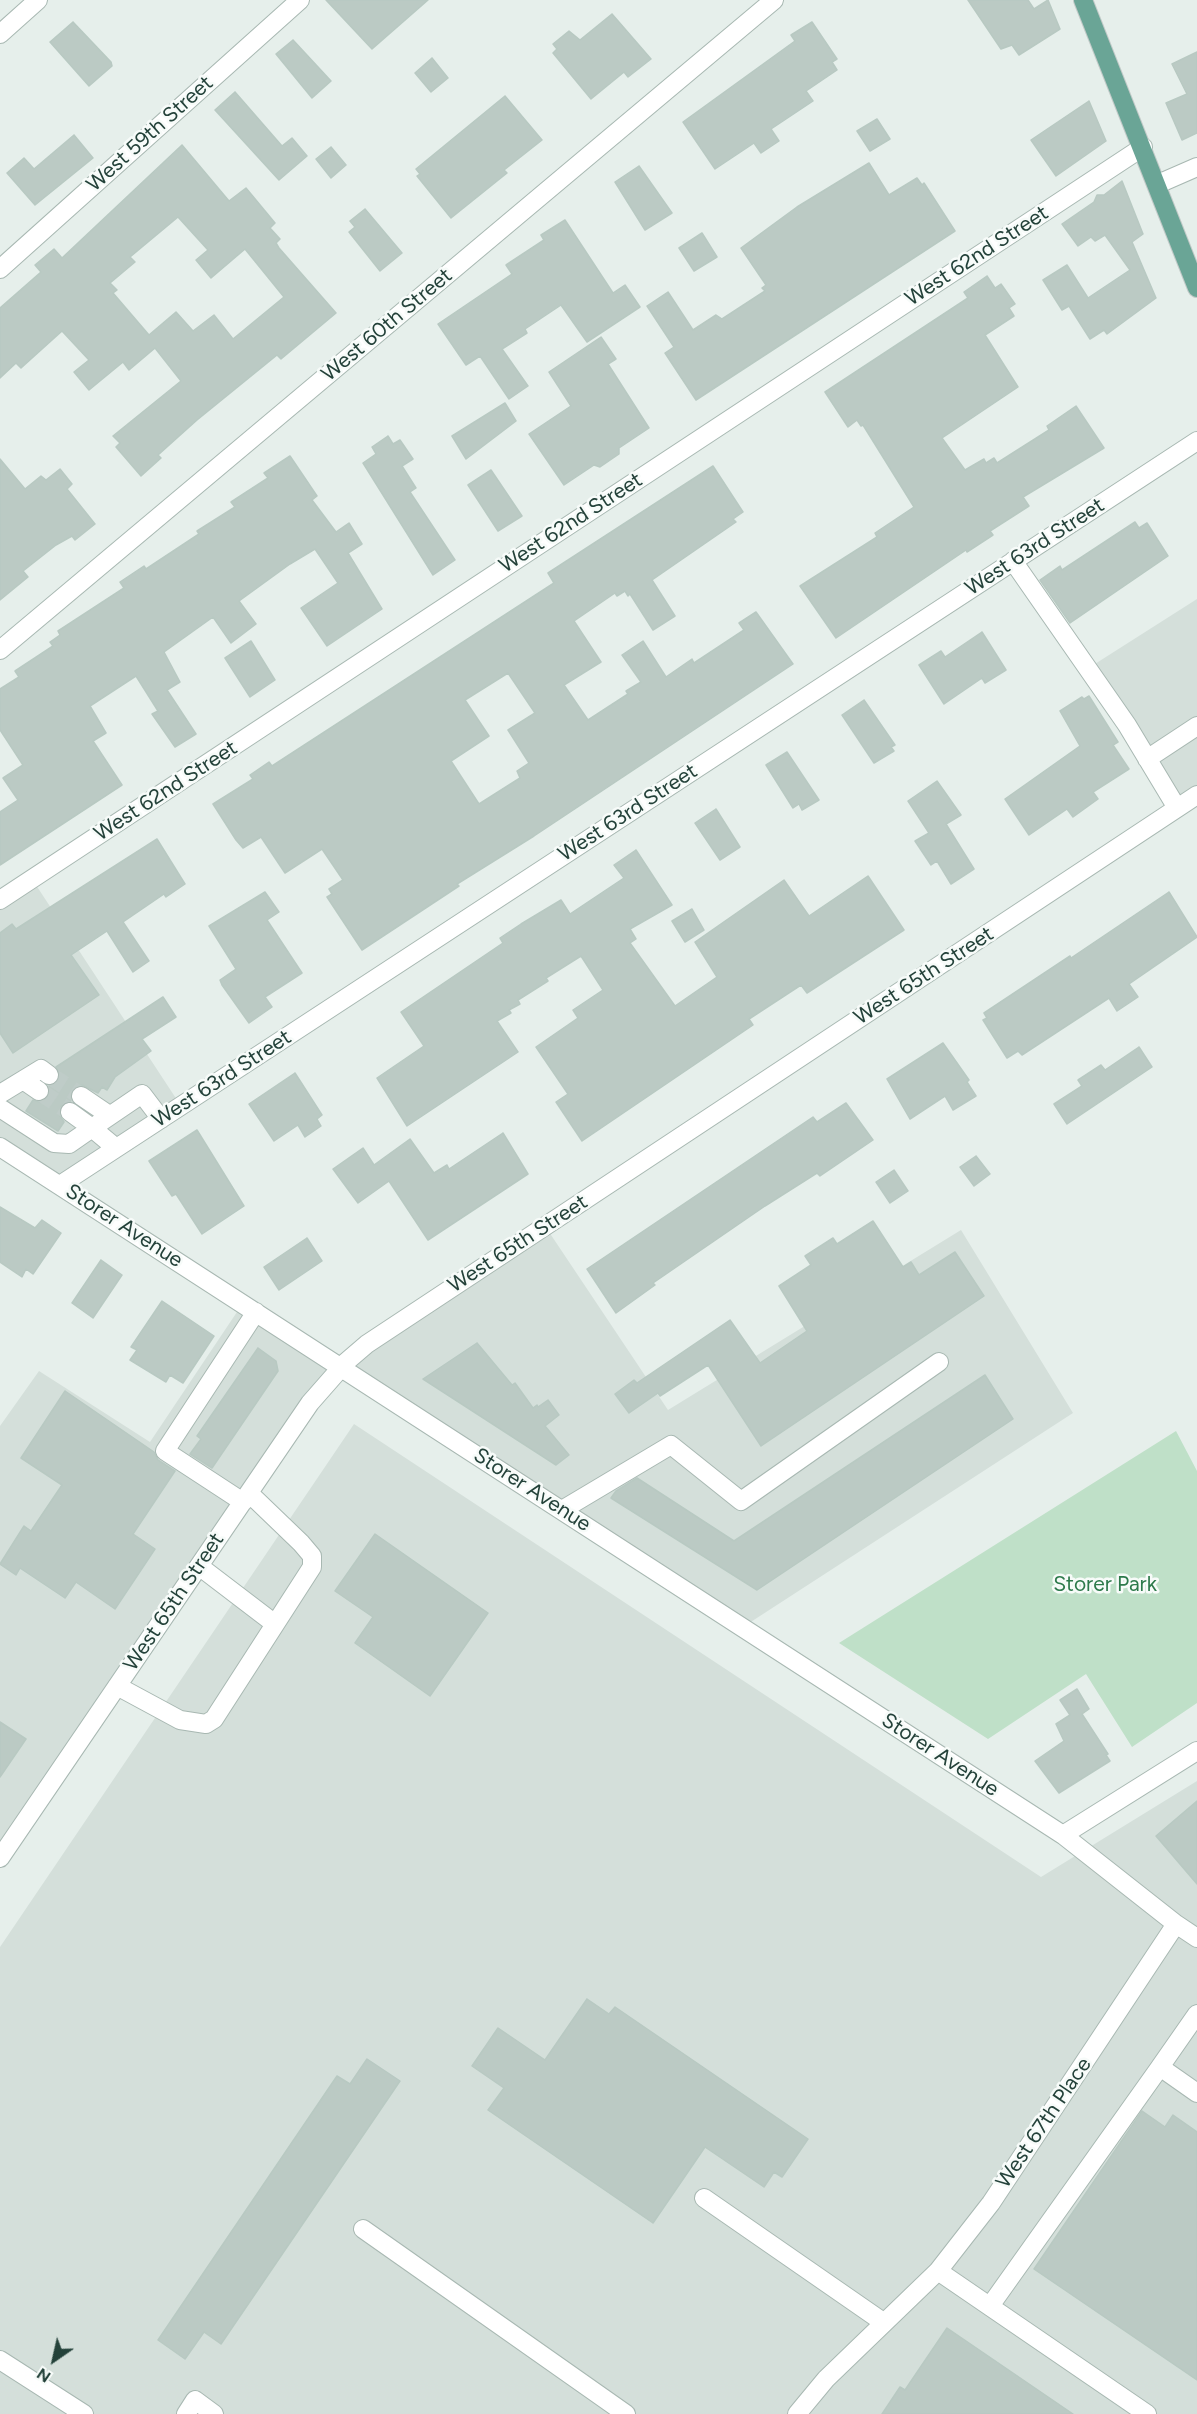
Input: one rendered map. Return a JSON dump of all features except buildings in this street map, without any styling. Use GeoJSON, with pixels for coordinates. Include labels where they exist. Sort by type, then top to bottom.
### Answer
{"type":"FeatureCollection","features":[{"type":"Feature","properties":{"kind":"main road"},"geometry":{"type":"LineString","coordinates":[[1083,0],[1158,183],[1197,288]]}},
{"type":"Feature","properties":{"kind":"street"},"geometry":{"type":"LineString","coordinates":[[0,34],[38,0]]}},
{"type":"Feature","properties":{"kind":"street","name":"West 59th Street"},"geometry":{"type":"LineString","coordinates":[[0,269],[300,0]]}},
{"type":"Feature","properties":{"kind":"street","name":"West 60th Street"},"geometry":{"type":"LineString","coordinates":[[0,650],[774,0]]}},
{"type":"Feature","properties":{"kind":"street","name":"West 62nd Street"},"geometry":{"type":"LineString","coordinates":[[0,900],[1143,147]]}},
{"type":"Feature","properties":{"kind":"street"},"geometry":{"type":"LineString","coordinates":[[1158,183],[1197,167]]}},
{"type":"Feature","properties":{"kind":"street","name":"West 63rd Street"},"geometry":{"type":"LineString","coordinates":[[60,1185],[1197,441]]}},
{"type":"Feature","properties":{"kind":"street"},"geometry":{"type":"LineString","coordinates":[[1013,561],[1126,725],[1177,808]]}},
{"type":"Feature","properties":{"kind":"street"},"geometry":{"type":"LineString","coordinates":[[1147,759],[1197,726]]}},
{"type":"Feature","properties":{"kind":"street","name":"West 65th Street"},"geometry":{"type":"LineString","coordinates":[[0,1858],[310,1403],[342,1367],[367,1344],[1197,795]]}},
{"type":"Feature","properties":{"kind":"street"},"geometry":{"type":"LineString","coordinates":[[0,1094],[41,1069],[49,1075]]}},
{"type":"Feature","properties":{"kind":"street"},"geometry":{"type":"LineString","coordinates":[[23,1080],[39,1091]]}},
{"type":"Feature","properties":{"kind":"street"},"geometry":{"type":"LineString","coordinates":[[0,1108],[50,1140],[69,1144],[142,1094],[161,1119]]}},
{"type":"Feature","properties":{"kind":"street"},"geometry":{"type":"LineString","coordinates":[[81,1096],[109,1115]]}},
{"type":"Feature","properties":{"kind":"street"},"geometry":{"type":"LineString","coordinates":[[70,1112],[116,1148]]}},
{"type":"Feature","properties":{"kind":"street"},"geometry":{"type":"LineString","coordinates":[[32,1167],[50,1140]]}},
{"type":"Feature","properties":{"kind":"street","name":"Storer Avenue"},"geometry":{"type":"LineString","coordinates":[[0,1147],[1063,1835]]}},
{"type":"Feature","properties":{"kind":"street"},"geometry":{"type":"LineString","coordinates":[[117,1686],[180,1720],[206,1724],[214,1719],[312,1567],[312,1556],[246,1498],[165,1451],[256,1312]]}},
{"type":"Feature","properties":{"kind":"street"},"geometry":{"type":"LineString","coordinates":[[562,1510],[671,1445],[741,1501],[939,1362]]}},
{"type":"Feature","properties":{"kind":"street"},"geometry":{"type":"LineString","coordinates":[[199,1566],[275,1624]]}},
{"type":"Feature","properties":{"kind":"street"},"geometry":{"type":"LineString","coordinates":[[1197,1750],[1063,1835],[1197,1938]]}},
{"type":"Feature","properties":{"kind":"street","name":"West 67th Place"},"geometry":{"type":"LineString","coordinates":[[797,2414],[826,2379],[938,2271],[991,2203],[1176,1924]]}},
{"type":"Feature","properties":{"kind":"street"},"geometry":{"type":"LineString","coordinates":[[990,2306],[1197,2014]]}},
{"type":"Feature","properties":{"kind":"street"},"geometry":{"type":"LineString","coordinates":[[1160,2067],[1197,2092]]}},
{"type":"Feature","properties":{"kind":"street"},"geometry":{"type":"LineString","coordinates":[[704,2198],[883,2322]]}},
{"type":"Feature","properties":{"kind":"street"},"geometry":{"type":"LineString","coordinates":[[363,2229],[626,2414]]}},
{"type":"Feature","properties":{"kind":"street"},"geometry":{"type":"LineString","coordinates":[[938,2271],[1147,2414]]}},
{"type":"Feature","properties":{"kind":"street"},"geometry":{"type":"LineString","coordinates":[[0,2360],[84,2414]]}},
{"type":"Feature","properties":{"kind":"street"},"geometry":{"type":"LineString","coordinates":[[186,2414],[195,2400],[214,2414]]}},
{"type":"Feature","properties":{"kind":"shaded area"},"geometry":{"type":"Polygon","coordinates":[[[1197,599],[1197,795],[1177,808],[1087,669],[1197,599]]]}},
{"type":"Feature","properties":{"kind":"shaded area"},"geometry":{"type":"Polygon","coordinates":[[[32,879],[181,1106],[60,1185],[0,1147],[0,900],[32,879]]]}},
{"type":"Feature","properties":{"kind":"shaded area"},"geometry":{"type":"Polygon","coordinates":[[[545,1226],[668,1410],[961,1230],[1073,1413],[743,1627],[342,1367],[545,1226]]]}},
{"type":"Feature","properties":{"kind":"shaded area"},"geometry":{"type":"Polygon","coordinates":[[[243,1303],[342,1367],[0,1858],[0,1426],[39,1371],[150,1442],[243,1303]]]}},
{"type":"Feature","properties":{"kind":"shaded area"},"geometry":{"type":"Polygon","coordinates":[[[354,1424],[1041,1877],[1197,1781],[1197,2414],[0,2414],[0,1947],[354,1424]]]}},
{"type":"Feature","properties":{"kind":"green space","name":"Storer Park"},"geometry":{"type":"Polygon","coordinates":[[[1176,1431],[1197,1471],[1197,1703],[1132,1747],[1086,1674],[988,1739],[839,1643],[1176,1431]]]}},
{"type":"Feature","properties":{"kind":"tunnel"},"geometry":{"type":"LineString","coordinates":[[49,1075],[81,1096]]}},
{"type":"Feature","properties":{"kind":"tunnel"},"geometry":{"type":"LineString","coordinates":[[39,1091],[70,1112]]}}]}
